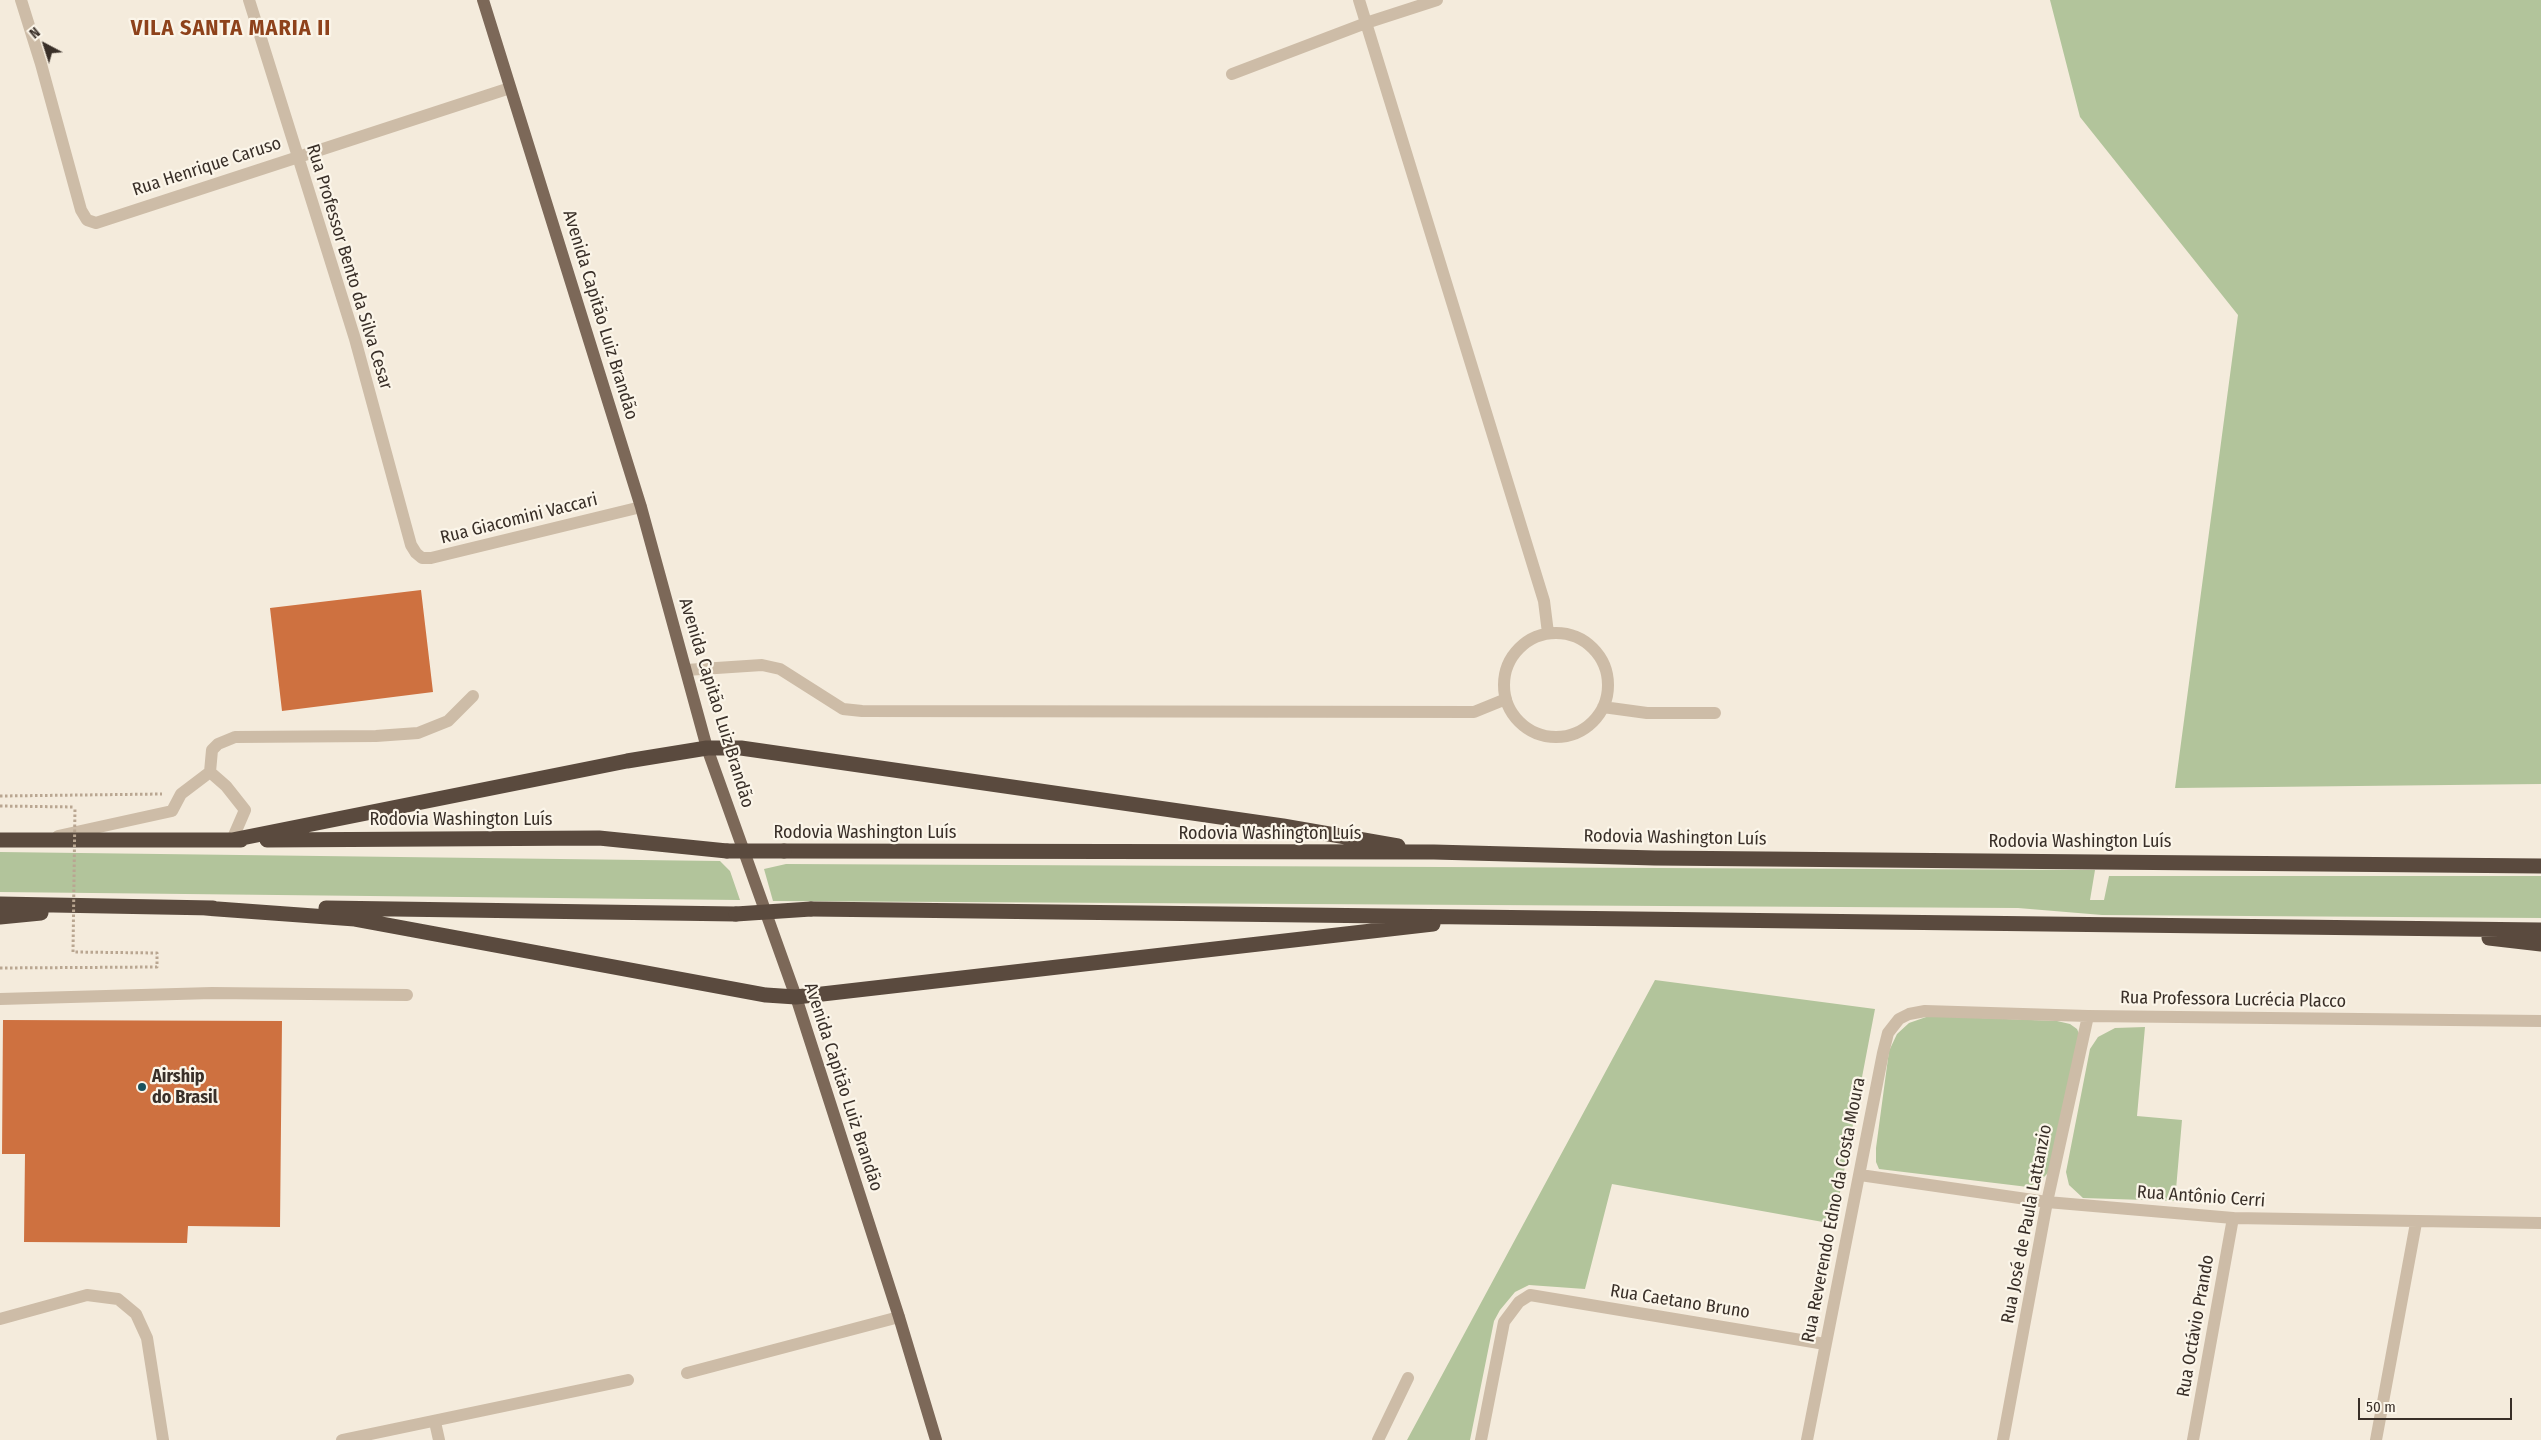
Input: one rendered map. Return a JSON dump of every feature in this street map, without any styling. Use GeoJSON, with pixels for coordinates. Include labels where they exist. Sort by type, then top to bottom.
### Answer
{"type":"FeatureCollection","features":[{"type":"Feature","properties":{"kind":"highway"},"geometry":{"type":"LineString","coordinates":[[232,840],[504,785],[707,748],[741,748],[975,780],[1283,826],[1434,852]]}},
{"type":"Feature","properties":{"kind":"highway","name":"Rodovia Washington Luís"},"geometry":{"type":"LineString","coordinates":[[0,840],[599,838],[727,851],[1434,852],[1655,858],[2541,866]]}},
{"type":"Feature","properties":{"kind":"highway"},"geometry":{"type":"LineString","coordinates":[[0,904],[736,914],[811,909],[2541,930]]}},
{"type":"Feature","properties":{"kind":"highway"},"geometry":{"type":"LineString","coordinates":[[0,917],[99,906]]}},
{"type":"Feature","properties":{"kind":"highway"},"geometry":{"type":"LineString","coordinates":[[204,908],[355,919],[766,995],[796,997],[1294,942],[1493,917]]}},
{"type":"Feature","properties":{"kind":"highway"},"geometry":{"type":"LineString","coordinates":[[2400,929],[2541,944]]}},
{"type":"Feature","properties":{"kind":"main road","name":"Avenida Capitão Luiz Brandão"},"geometry":{"type":"LineString","coordinates":[[483,0],[641,507],[707,748],[796,997],[899,1317],[936,1440]]}},
{"type":"Feature","properties":{"kind":"street","name":"Rua Henrique Caruso"},"geometry":{"type":"LineString","coordinates":[[21,0],[41,64],[81,210],[87,220],[96,222],[510,88]]}},
{"type":"Feature","properties":{"kind":"street","name":"Rua Professor Bento da Silva Cesar"},"geometry":{"type":"LineString","coordinates":[[249,0],[354,339],[411,545]]}},
{"type":"Feature","properties":{"kind":"street"},"geometry":{"type":"LineString","coordinates":[[1359,0],[1544,601],[1548,633]]}},
{"type":"Feature","properties":{"kind":"street"},"geometry":{"type":"LineString","coordinates":[[1232,74],[1366,23],[1438,0]]}},
{"type":"Feature","properties":{"kind":"street","name":"Rua Giacomini Vaccari"},"geometry":{"type":"LineString","coordinates":[[411,545],[422,558],[431,558],[641,507]]}},
{"type":"Feature","properties":{"kind":"street"},"geometry":{"type":"LineString","coordinates":[[1548,633],[1573,635],[1594,648],[1602,658],[1608,682],[1603,707],[1597,718],[1577,733],[1552,737],[1540,734],[1518,721],[1506,700],[1504,687],[1509,663],[1525,643],[1548,633]]}},
{"type":"Feature","properties":{"kind":"street"},"geometry":{"type":"LineString","coordinates":[[686,670],[762,665],[780,669],[843,709],[862,711],[1474,712],[1506,700]]}},
{"type":"Feature","properties":{"kind":"street"},"geometry":{"type":"LineString","coordinates":[[38,840],[172,811],[181,794],[210,772],[212,750],[218,744],[235,737],[376,736],[418,733],[448,721],[473,696]]}},
{"type":"Feature","properties":{"kind":"street"},"geometry":{"type":"LineString","coordinates":[[1603,707],[1647,713],[1715,714]]}},
{"type":"Feature","properties":{"kind":"street"},"geometry":{"type":"LineString","coordinates":[[210,772],[226,786],[245,810],[232,840]]}},
{"type":"Feature","properties":{"kind":"street"},"geometry":{"type":"LineString","coordinates":[[0,999],[212,993],[407,995]]}},
{"type":"Feature","properties":{"kind":"street","name":"Rua Professora Lucrécia Placco"},"geometry":{"type":"LineString","coordinates":[[1926,1010],[2088,1016],[2541,1020]]}},
{"type":"Feature","properties":{"kind":"street","name":"Rua Reverendo Edno da Costa Moura"},"geometry":{"type":"LineString","coordinates":[[1807,1440],[1860,1175],[1882,1053],[1888,1033],[1899,1019],[1926,1010]]}},
{"type":"Feature","properties":{"kind":"street","name":"Rua José de Paula Lattanzio"},"geometry":{"type":"LineString","coordinates":[[2003,1440],[2047,1202],[2088,1016]]}},
{"type":"Feature","properties":{"kind":"street","name":"Rua Antônio Cerri"},"geometry":{"type":"LineString","coordinates":[[1860,1175],[2047,1202],[2233,1218],[2541,1224]]}},
{"type":"Feature","properties":{"kind":"street","name":"Rua Octávio Prando"},"geometry":{"type":"LineString","coordinates":[[2193,1440],[2233,1218]]}},
{"type":"Feature","properties":{"kind":"street"},"geometry":{"type":"LineString","coordinates":[[2376,1440],[2416,1223]]}},
{"type":"Feature","properties":{"kind":"street"},"geometry":{"type":"LineString","coordinates":[[1,1314],[87,1295],[118,1298],[136,1314],[147,1338],[163,1440]]}},
{"type":"Feature","properties":{"kind":"street","name":"Rua Caetano Bruno"},"geometry":{"type":"LineString","coordinates":[[1481,1440],[1504,1322],[1519,1302],[1530,1295],[1825,1344]]}},
{"type":"Feature","properties":{"kind":"street"},"geometry":{"type":"LineString","coordinates":[[687,1373],[899,1317]]}},
{"type":"Feature","properties":{"kind":"street"},"geometry":{"type":"LineString","coordinates":[[1378,1440],[1408,1378]]}},
{"type":"Feature","properties":{"kind":"street"},"geometry":{"type":"LineString","coordinates":[[342,1440],[628,1380]]}},
{"type":"Feature","properties":{"kind":"street"},"geometry":{"type":"LineString","coordinates":[[435,1422],[439,1440]]}},
{"type":"Feature","properties":{"kind":"path"},"geometry":{"type":"LineString","coordinates":[[0,796],[181,794]]}},
{"type":"Feature","properties":{"kind":"path"},"geometry":{"type":"LineString","coordinates":[[0,806],[75,807],[73,952],[157,953],[157,966],[0,968]]}},
{"type":"Feature","properties":{"kind":"green space"},"geometry":{"type":"Polygon","coordinates":[[[2050,0],[2541,0],[2541,784],[2175,788],[2238,315],[2080,117],[2050,0]]]}},
{"type":"Feature","properties":{"kind":"green space"},"geometry":{"type":"Polygon","coordinates":[[[0,852],[720,861],[730,871],[740,900],[0,892],[0,852]]]}},
{"type":"Feature","properties":{"kind":"green space"},"geometry":{"type":"Polygon","coordinates":[[[786,864],[2095,870],[2090,900],[2104,900],[2109,876],[2541,876],[2541,918],[2102,915],[2018,908],[773,901],[764,869],[786,864]]]}},
{"type":"Feature","properties":{"kind":"green space"},"geometry":{"type":"Polygon","coordinates":[[[1655,980],[1875,1009],[1834,1224],[1612,1184],[1585,1289],[1529,1285],[1515,1292],[1500,1310],[1494,1321],[1470,1440],[1407,1440],[1655,980]]]}},
{"type":"Feature","properties":{"kind":"green space"},"geometry":{"type":"Polygon","coordinates":[[[1929,1016],[2057,1021],[2070,1024],[2077,1029],[2080,1036],[2048,1173],[2040,1181],[2028,1187],[1879,1169],[1876,1162],[1876,1148],[1889,1051],[1897,1034],[1909,1023],[1929,1016]]]}},
{"type":"Feature","properties":{"kind":"green space"},"geometry":{"type":"Polygon","coordinates":[[[2145,1027],[2137,1116],[2182,1120],[2175,1201],[2083,1198],[2069,1185],[2066,1172],[2090,1049],[2098,1037],[2115,1028],[2145,1027]]]}},
{"type":"Feature","properties":{"kind":"building"},"geometry":{"type":"Polygon","coordinates":[[[421,590],[433,692],[282,711],[270,608],[421,590]]]}},
{"type":"Feature","properties":{"kind":"building","name":"Airship do Brasil"},"geometry":{"type":"Polygon","coordinates":[[[3,1020],[282,1021],[280,1227],[188,1226],[187,1243],[24,1242],[25,1154],[2,1154],[3,1020]]]}},
{"type":"Feature","properties":{"kind":"place","name":"Airship do Brasil"},"geometry":{"type":"Point","coordinates":[142,1087]}},
{"type":"Feature","properties":{"kind":"district","name":"VILA SANTA MARIA II"},"geometry":{"type":"Point","coordinates":[231,29]}}]}
